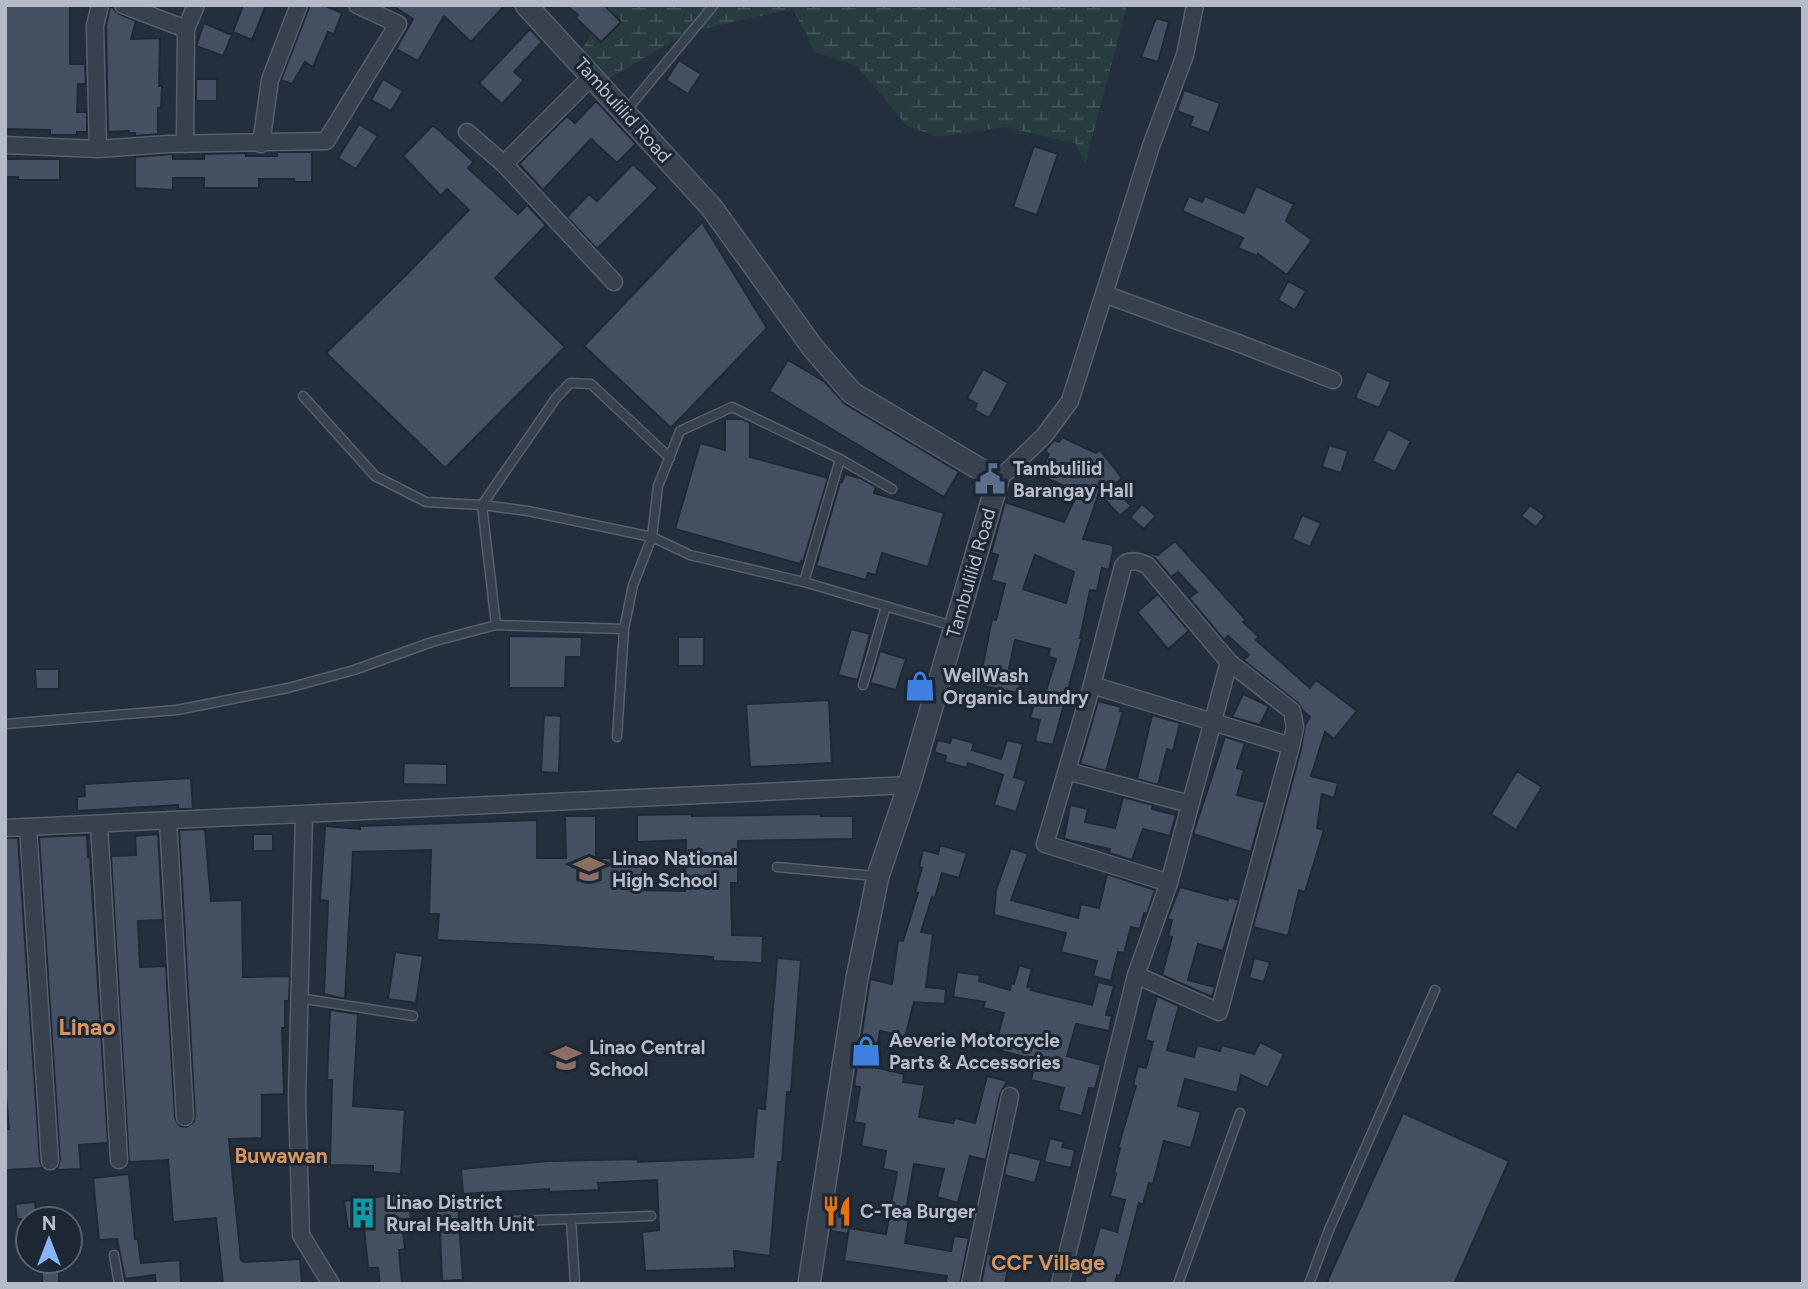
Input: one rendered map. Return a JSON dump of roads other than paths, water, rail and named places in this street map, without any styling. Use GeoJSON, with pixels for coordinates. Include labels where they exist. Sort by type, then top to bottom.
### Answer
{"type":"FeatureCollection","features":[{"type":"Feature","properties":{"kind":"street"},"geometry":{"type":"LineString","coordinates":[[98,149],[95,26],[100,5]]}},
{"type":"Feature","properties":{"kind":"street"},"geometry":{"type":"LineString","coordinates":[[123,5],[186,29]]}},
{"type":"Feature","properties":{"kind":"street"},"geometry":{"type":"LineString","coordinates":[[185,144],[186,29],[196,5]]}},
{"type":"Feature","properties":{"kind":"street"},"geometry":{"type":"LineString","coordinates":[[261,144],[270,80],[299,5]]}},
{"type":"Feature","properties":{"kind":"street"},"geometry":{"type":"LineString","coordinates":[[5,145],[98,149],[326,141],[398,24],[356,5]]}},
{"type":"Feature","properties":{"kind":"street","name":"Tambulilid Road"},"geometry":{"type":"LineString","coordinates":[[526,5],[712,208],[813,348],[852,393],[998,480],[909,785],[878,876],[857,978],[809,1284]]}},
{"type":"Feature","properties":{"kind":"street"},"geometry":{"type":"LineString","coordinates":[[998,480],[1044,436],[1070,401],[1151,146],[1185,55],[1195,5]]}},
{"type":"Feature","properties":{"kind":"street"},"geometry":{"type":"LineString","coordinates":[[504,164],[592,76]]}},
{"type":"Feature","properties":{"kind":"street"},"geometry":{"type":"LineString","coordinates":[[467,132],[504,164],[614,282]]}},
{"type":"Feature","properties":{"kind":"street"},"geometry":{"type":"LineString","coordinates":[[1104,294],[1333,380]]}},
{"type":"Feature","properties":{"kind":"street"},"geometry":{"type":"LineString","coordinates":[[1136,975],[1219,1012],[1295,727],[1292,711],[1229,662],[1147,565],[1129,562],[1123,566],[1092,685],[1045,844],[1169,883]]}},
{"type":"Feature","properties":{"kind":"street"},"geometry":{"type":"LineString","coordinates":[[1060,1284],[1136,975],[1169,883],[1229,662]]}},
{"type":"Feature","properties":{"kind":"street"},"geometry":{"type":"LineString","coordinates":[[1092,685],[1291,746]]}},
{"type":"Feature","properties":{"kind":"street"},"geometry":{"type":"LineString","coordinates":[[1066,771],[1189,804]]}},
{"type":"Feature","properties":{"kind":"street"},"geometry":{"type":"LineString","coordinates":[[5,828],[909,785]]}},
{"type":"Feature","properties":{"kind":"street"},"geometry":{"type":"LineString","coordinates":[[304,814],[297,1100],[301,1235],[331,1284]]}},
{"type":"Feature","properties":{"kind":"street"},"geometry":{"type":"LineString","coordinates":[[168,820],[185,1117]]}},
{"type":"Feature","properties":{"kind":"street"},"geometry":{"type":"LineString","coordinates":[[99,824],[119,1160]]}},
{"type":"Feature","properties":{"kind":"street"},"geometry":{"type":"LineString","coordinates":[[28,827],[50,1161]]}},
{"type":"Feature","properties":{"kind":"street"},"geometry":{"type":"LineString","coordinates":[[970,1284],[1010,1096]]}},
{"type":"Feature","properties":{"kind":"lane"},"geometry":{"type":"LineString","coordinates":[[625,112],[713,6]]}},
{"type":"Feature","properties":{"kind":"lane"},"geometry":{"type":"LineString","coordinates":[[496,625],[482,505],[556,398],[570,383],[592,384],[670,457]]}},
{"type":"Feature","properties":{"kind":"lane"},"geometry":{"type":"LineString","coordinates":[[303,396],[375,476],[426,502],[528,511],[652,537],[690,555],[804,582],[956,627]]}},
{"type":"Feature","properties":{"kind":"lane"},"geometry":{"type":"LineString","coordinates":[[617,737],[624,629],[633,585],[652,537],[659,486],[680,431],[732,407],[840,459],[892,489]]}},
{"type":"Feature","properties":{"kind":"lane"},"geometry":{"type":"LineString","coordinates":[[804,582],[840,459]]}},
{"type":"Feature","properties":{"kind":"lane"},"geometry":{"type":"LineString","coordinates":[[863,685],[886,606]]}},
{"type":"Feature","properties":{"kind":"lane"},"geometry":{"type":"LineString","coordinates":[[5,724],[177,710],[288,688],[354,670],[432,642],[496,625],[624,629]]}},
{"type":"Feature","properties":{"kind":"lane"},"geometry":{"type":"LineString","coordinates":[[777,867],[878,876]]}},
{"type":"Feature","properties":{"kind":"lane"},"geometry":{"type":"LineString","coordinates":[[1309,1284],[1329,1230],[1435,990]]}},
{"type":"Feature","properties":{"kind":"lane"},"geometry":{"type":"LineString","coordinates":[[299,998],[413,1016]]}},
{"type":"Feature","properties":{"kind":"lane"},"geometry":{"type":"LineString","coordinates":[[1178,1284],[1240,1113]]}},
{"type":"Feature","properties":{"kind":"lane"},"geometry":{"type":"LineString","coordinates":[[513,1221],[651,1216]]}},
{"type":"Feature","properties":{"kind":"lane"},"geometry":{"type":"LineString","coordinates":[[571,1219],[575,1284]]}},
{"type":"Feature","properties":{"kind":"lane"},"geometry":{"type":"LineString","coordinates":[[114,1255],[119,1284]]}},
{"type":"Feature","properties":{"kind":"place","name":"Tambulilid Barangay Hall"},"geometry":{"type":"Point","coordinates":[990,479]}},
{"type":"Feature","properties":{"kind":"place","name":"WellWash Organic Laundry"},"geometry":{"type":"Point","coordinates":[920,686]}},
{"type":"Feature","properties":{"kind":"place","name":"Linao National High School"},"geometry":{"type":"Point","coordinates":[589,869]}},
{"type":"Feature","properties":{"kind":"place","name":"Aeverie Motorcycle Parts & Accessories"},"geometry":{"type":"Point","coordinates":[866,1051]}},
{"type":"Feature","properties":{"kind":"place","name":"Linao Central School"},"geometry":{"type":"Point","coordinates":[566,1058]}},
{"type":"Feature","properties":{"kind":"place","name":"C-Tea Burger"},"geometry":{"type":"Point","coordinates":[837,1211]}},
{"type":"Feature","properties":{"kind":"place","name":"Linao District Rural Health Unit"},"geometry":{"type":"Point","coordinates":[363,1213]}},
{"type":"Feature","properties":{"kind":"district","name":"Linao"},"geometry":{"type":"Point","coordinates":[87,1027]}},
{"type":"Feature","properties":{"kind":"district","name":"Buwawan"},"geometry":{"type":"Point","coordinates":[281,1155]}},
{"type":"Feature","properties":{"kind":"district","name":"CCF Village"},"geometry":{"type":"Point","coordinates":[1048,1262]}}]}
